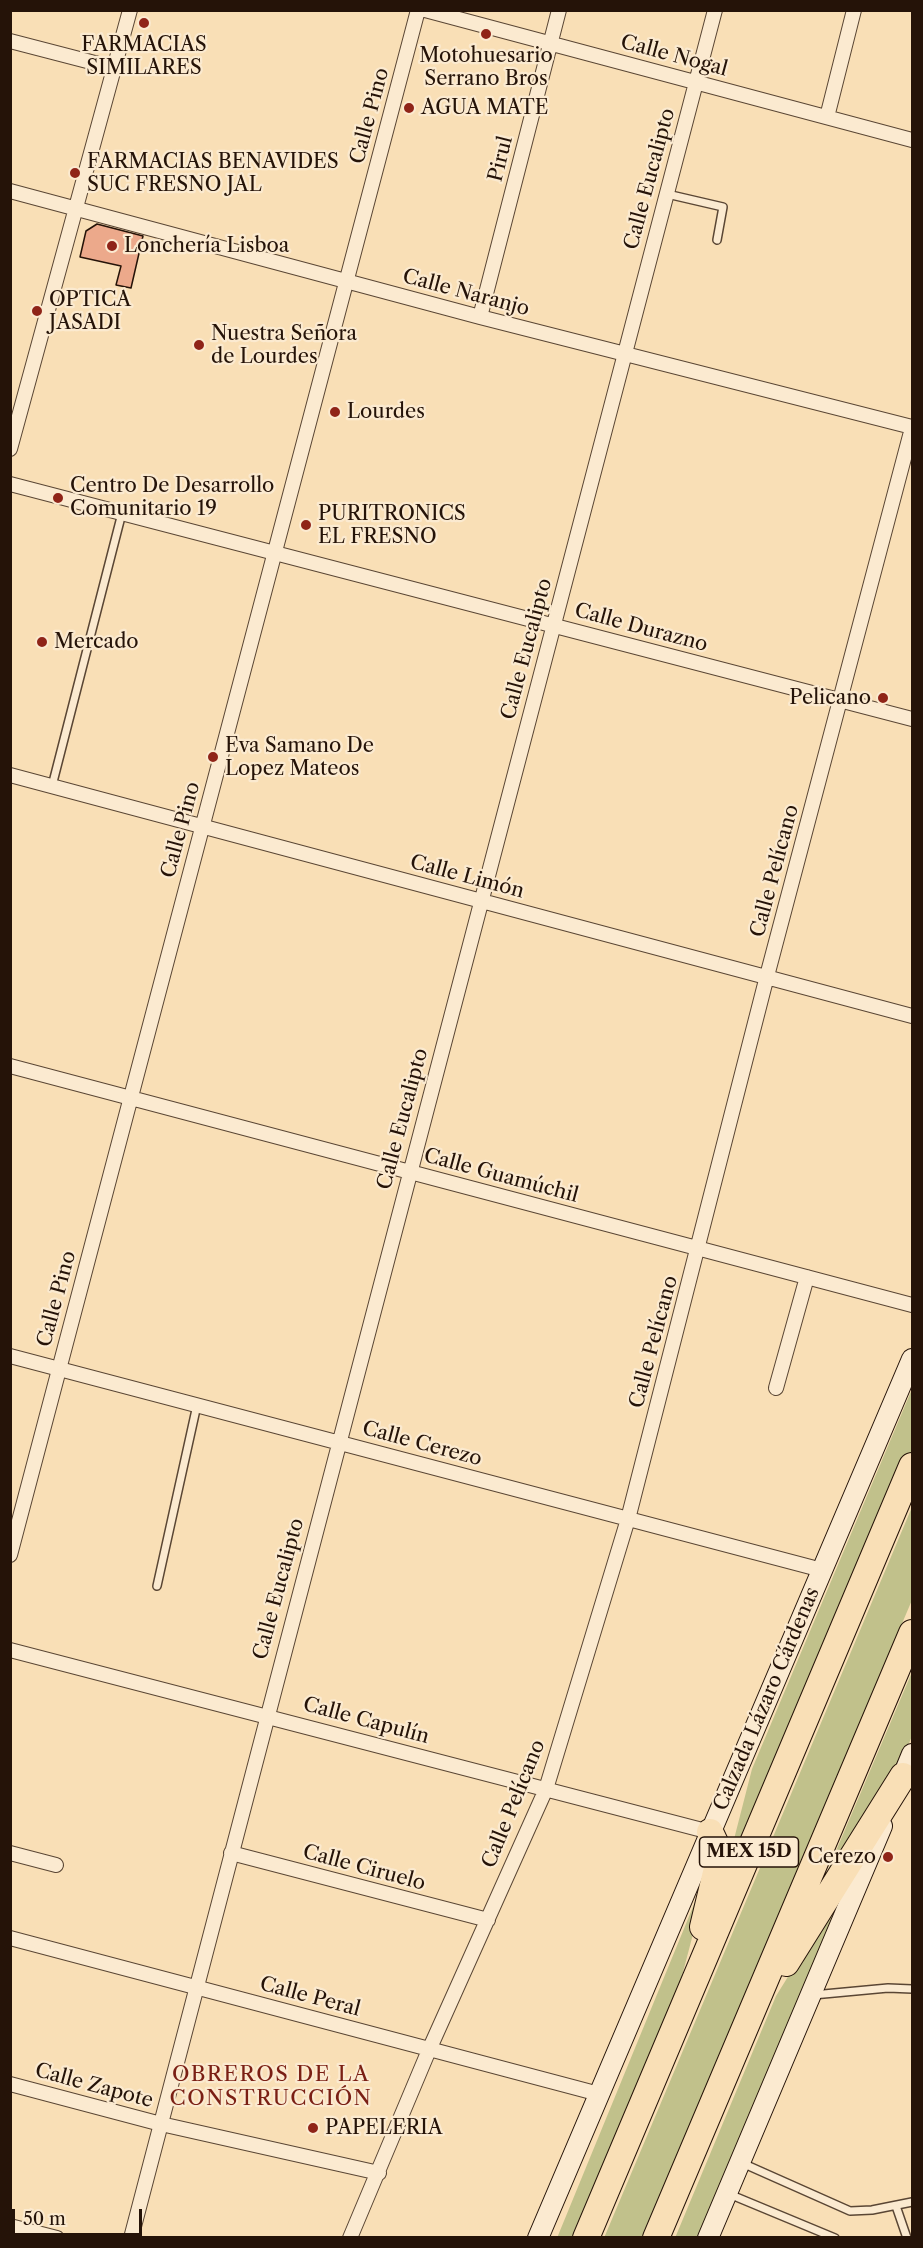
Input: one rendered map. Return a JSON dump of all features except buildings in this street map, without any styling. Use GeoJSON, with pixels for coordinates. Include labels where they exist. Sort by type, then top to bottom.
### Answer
{"type":"FeatureCollection","features":[{"type":"Feature","properties":{"kind":"highway","name":"MEX 15D"},"geometry":{"type":"LineString","coordinates":[[586,2238],[912,1466]]}},
{"type":"Feature","properties":{"kind":"highway","name":"MEX 15D"},"geometry":{"type":"LineString","coordinates":[[656,2238],[912,1633]]}},
{"type":"Feature","properties":{"kind":"highway"},"geometry":{"type":"LineString","coordinates":[[745,2029],[908,1765]]}},
{"type":"Feature","properties":{"kind":"highway"},"geometry":{"type":"LineString","coordinates":[[679,2017],[719,1860],[718,1849],[710,1832]]}},
{"type":"Feature","properties":{"kind":"main road","name":"Calzada Lázaro Cárdenas"},"geometry":{"type":"LineString","coordinates":[[538,2238],[912,1359]]}},
{"type":"Feature","properties":{"kind":"main road"},"geometry":{"type":"LineString","coordinates":[[708,2238],[908,1765]]}},
{"type":"Feature","properties":{"kind":"street"},"geometry":{"type":"LineString","coordinates":[[10,449],[130,10]]}},
{"type":"Feature","properties":{"kind":"street","name":"Calle Pino"},"geometry":{"type":"LineString","coordinates":[[10,1555],[17,1504],[58,1369],[418,10]]}},
{"type":"Feature","properties":{"kind":"street","name":"Calle Nogal"},"geometry":{"type":"LineString","coordinates":[[425,10],[912,140]]}},
{"type":"Feature","properties":{"kind":"street","name":"Pirul"},"geometry":{"type":"LineString","coordinates":[[480,317],[559,10]]}},
{"type":"Feature","properties":{"kind":"street","name":"Calle Eucalipto"},"geometry":{"type":"LineString","coordinates":[[131,2238],[195,1986],[715,10]]}},
{"type":"Feature","properties":{"kind":"street"},"geometry":{"type":"LineString","coordinates":[[827,117],[854,10]]}},
{"type":"Feature","properties":{"kind":"street"},"geometry":{"type":"LineString","coordinates":[[10,41],[114,68]]}},
{"type":"Feature","properties":{"kind":"street","name":"Calle Naranjo"},"geometry":{"type":"LineString","coordinates":[[10,191],[346,282],[912,428]]}},
{"type":"Feature","properties":{"kind":"street","name":"Calle Pelícano"},"geometry":{"type":"LineString","coordinates":[[350,2238],[429,2050],[546,1789],[628,1519],[767,976],[842,701],[912,428]]}},
{"type":"Feature","properties":{"kind":"street","name":"Calle Durazno"},"geometry":{"type":"LineString","coordinates":[[10,484],[912,719]]}},
{"type":"Feature","properties":{"kind":"street","name":"Calle Limón"},"geometry":{"type":"LineString","coordinates":[[10,775],[912,1016]]}},
{"type":"Feature","properties":{"kind":"street","name":"Calle Guamúchil"},"geometry":{"type":"LineString","coordinates":[[10,1066],[912,1305]]}},
{"type":"Feature","properties":{"kind":"street"},"geometry":{"type":"LineString","coordinates":[[776,1388],[807,1276]]}},
{"type":"Feature","properties":{"kind":"street","name":"Calle Cerezo"},"geometry":{"type":"LineString","coordinates":[[10,1356],[822,1570]]}},
{"type":"Feature","properties":{"kind":"street","name":"Calle Capulín"},"geometry":{"type":"LineString","coordinates":[[10,1650],[710,1832]]}},
{"type":"Feature","properties":{"kind":"street"},"geometry":{"type":"LineString","coordinates":[[10,1853],[56,1865]]}},
{"type":"Feature","properties":{"kind":"street","name":"Calle Ciruelo"},"geometry":{"type":"LineString","coordinates":[[231,1853],[488,1920]]}},
{"type":"Feature","properties":{"kind":"street","name":"Calle Peral"},"geometry":{"type":"LineString","coordinates":[[10,1938],[599,2094]]}},
{"type":"Feature","properties":{"kind":"street","name":"Calle Zapote"},"geometry":{"type":"LineString","coordinates":[[10,2084],[161,2124],[379,2173]]}},
{"type":"Feature","properties":{"kind":"street"},"geometry":{"type":"LineString","coordinates":[[10,2226],[57,2238]]}},
{"type":"Feature","properties":{"kind":"lane"},"geometry":{"type":"LineString","coordinates":[[666,194],[723,207],[717,240]]}},
{"type":"Feature","properties":{"kind":"lane"},"geometry":{"type":"LineString","coordinates":[[52,786],[122,513]]}},
{"type":"Feature","properties":{"kind":"lane"},"geometry":{"type":"LineString","coordinates":[[157,1586],[197,1405]]}},
{"type":"Feature","properties":{"kind":"lane"},"geometry":{"type":"LineString","coordinates":[[810,1995],[888,1988],[912,1989]]}},
{"type":"Feature","properties":{"kind":"lane"},"geometry":{"type":"LineString","coordinates":[[740,2162],[850,2211],[912,2202]]}},
{"type":"Feature","properties":{"kind":"lane"},"geometry":{"type":"LineString","coordinates":[[727,2193],[835,2238]]}},
{"type":"Feature","properties":{"kind":"lane"},"geometry":{"type":"LineString","coordinates":[[896,2206],[907,2238]]}},
{"type":"Feature","properties":{"kind":"green space"},"geometry":{"type":"Polygon","coordinates":[[[912,1389],[912,1452],[712,1925],[752,1769],[912,1389]]]}},
{"type":"Feature","properties":{"kind":"green space"},"geometry":{"type":"Polygon","coordinates":[[[912,1507],[912,1600],[642,2237],[604,2238],[912,1507]]]}},
{"type":"Feature","properties":{"kind":"green space"},"geometry":{"type":"Polygon","coordinates":[[[912,1672],[912,1736],[896,1775],[816,1898],[912,1672]]]}},
{"type":"Feature","properties":{"kind":"green space"},"geometry":{"type":"Polygon","coordinates":[[[713,1858],[672,2014],[574,2237],[557,2238],[713,1858]]]}},
{"type":"Feature","properties":{"kind":"green space"},"geometry":{"type":"Polygon","coordinates":[[[853,1872],[699,2237],[675,2238],[776,1996],[853,1872]]]}},
{"type":"Feature","properties":{"kind":"place","name":"FARMACIAS SIMILARES"},"geometry":{"type":"Point","coordinates":[144,23]}},
{"type":"Feature","properties":{"kind":"place","name":"Motohuesario Serrano Bros"},"geometry":{"type":"Point","coordinates":[486,34]}},
{"type":"Feature","properties":{"kind":"place","name":"AGUA MATE"},"geometry":{"type":"Point","coordinates":[409,108]}},
{"type":"Feature","properties":{"kind":"place","name":"FARMACIAS BENAVIDES SUC FRESNO JAL"},"geometry":{"type":"Point","coordinates":[75,173]}},
{"type":"Feature","properties":{"kind":"place","name":"Lonchería Lisboa"},"geometry":{"type":"Point","coordinates":[112,246]}},
{"type":"Feature","properties":{"kind":"place","name":"OPTICA JASADI"},"geometry":{"type":"Point","coordinates":[37,311]}},
{"type":"Feature","properties":{"kind":"place","name":"Nuestra Señora de Lourdes"},"geometry":{"type":"Point","coordinates":[199,345]}},
{"type":"Feature","properties":{"kind":"place","name":"Lourdes"},"geometry":{"type":"Point","coordinates":[335,412]}},
{"type":"Feature","properties":{"kind":"place","name":"Centro De Desarrollo Comunitario 19"},"geometry":{"type":"Point","coordinates":[58,498]}},
{"type":"Feature","properties":{"kind":"place","name":"PURITRONICS EL FRESNO"},"geometry":{"type":"Point","coordinates":[306,525]}},
{"type":"Feature","properties":{"kind":"place","name":"Mercado"},"geometry":{"type":"Point","coordinates":[42,642]}},
{"type":"Feature","properties":{"kind":"place","name":"Pelicano"},"geometry":{"type":"Point","coordinates":[883,698]}},
{"type":"Feature","properties":{"kind":"place","name":"Eva Samano De Lopez Mateos"},"geometry":{"type":"Point","coordinates":[213,757]}},
{"type":"Feature","properties":{"kind":"place","name":"Cerezo"},"geometry":{"type":"Point","coordinates":[888,1857]}},
{"type":"Feature","properties":{"kind":"place","name":"PAPELERIA"},"geometry":{"type":"Point","coordinates":[313,2128]}},
{"type":"Feature","properties":{"kind":"district","name":"OBREROS DE LA CONSTRUCCIÓN"},"geometry":{"type":"Point","coordinates":[271,2087]}}]}
